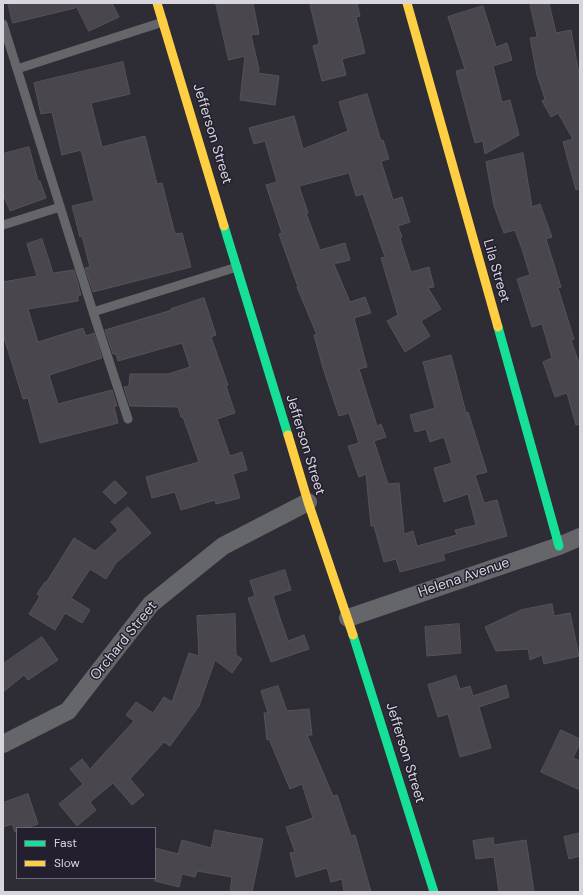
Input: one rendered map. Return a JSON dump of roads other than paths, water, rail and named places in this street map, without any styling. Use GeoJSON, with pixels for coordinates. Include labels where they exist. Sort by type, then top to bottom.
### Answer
{"type":"FeatureCollection","features":[{"type":"Feature","properties":{"kind":"street","name":"Jefferson Street"},"geometry":{"type":"LineString","coordinates":[[157,3],[308,502],[348,618],[434,892]]}},
{"type":"Feature","properties":{"kind":"street","name":"Lila Street"},"geometry":{"type":"LineString","coordinates":[[407,3],[559,546]]}},
{"type":"Feature","properties":{"kind":"street","name":"Orchard Street"},"geometry":{"type":"LineString","coordinates":[[3,744],[68,711],[151,604],[223,546],[308,502]]}},
{"type":"Feature","properties":{"kind":"street","name":"Helena Avenue"},"geometry":{"type":"LineString","coordinates":[[348,618],[559,546],[580,537]]}},
{"type":"Feature","properties":{"kind":"lane"},"geometry":{"type":"LineString","coordinates":[[17,69],[163,22]]}},
{"type":"Feature","properties":{"kind":"lane"},"geometry":{"type":"LineString","coordinates":[[3,24],[128,420]]}},
{"type":"Feature","properties":{"kind":"lane"},"geometry":{"type":"LineString","coordinates":[[3,224],[60,207]]}},
{"type":"Feature","properties":{"kind":"lane"},"geometry":{"type":"LineString","coordinates":[[93,312],[237,268]]}}]}
